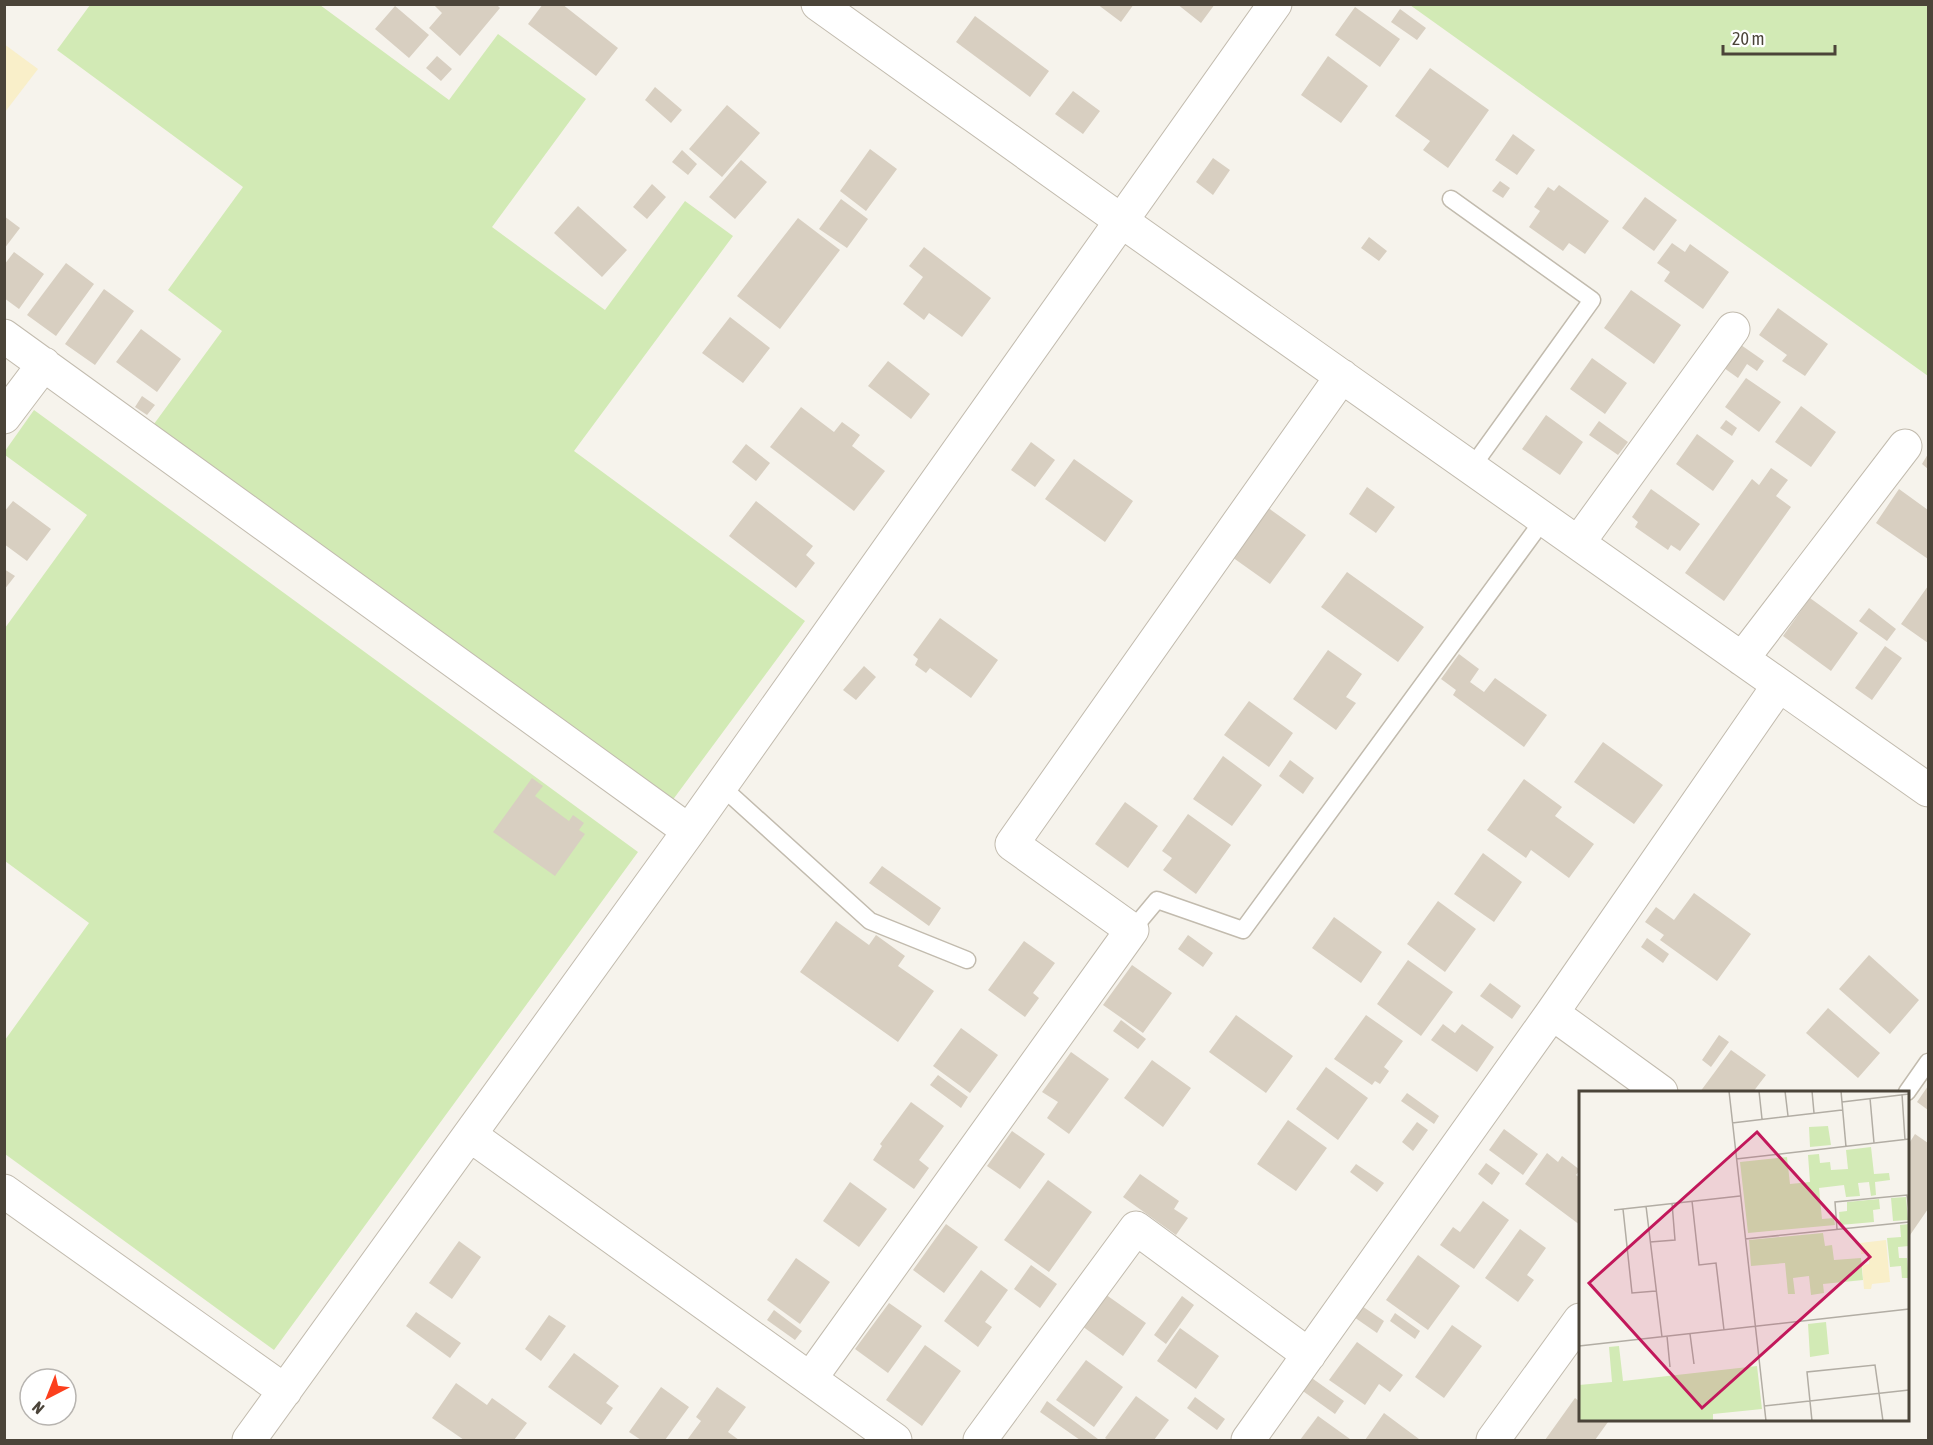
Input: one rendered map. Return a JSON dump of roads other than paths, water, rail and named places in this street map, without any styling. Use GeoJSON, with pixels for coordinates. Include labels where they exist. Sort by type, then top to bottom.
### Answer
{"type":"FeatureCollection","features":[{"type":"Feature","properties":{"kind":"street"},"geometry":{"type":"LineString","coordinates":[[818,4],[1120,220],[1929,790]]}},
{"type":"Feature","properties":{"kind":"street"},"geometry":{"type":"LineString","coordinates":[[249,1440],[689,831],[1275,4]]}},
{"type":"Feature","properties":{"kind":"street"},"geometry":{"type":"LineString","coordinates":[[1578,543],[1733,329]]}},
{"type":"Feature","properties":{"kind":"street"},"geometry":{"type":"LineString","coordinates":[[4,336],[689,831]]}},
{"type":"Feature","properties":{"kind":"street"},"geometry":{"type":"LineString","coordinates":[[4,417],[44,364]]}},
{"type":"Feature","properties":{"kind":"street"},"geometry":{"type":"LineString","coordinates":[[810,1379],[1132,930],[1012,844],[1342,376]]}},
{"type":"Feature","properties":{"kind":"street"},"geometry":{"type":"LineString","coordinates":[[1742,659],[1905,446]]}},
{"type":"Feature","properties":{"kind":"street"},"geometry":{"type":"LineString","coordinates":[[1248,1440],[1552,1013],[1779,685]]}},
{"type":"Feature","properties":{"kind":"street"},"geometry":{"type":"LineString","coordinates":[[1552,1013],[1660,1091]]}},
{"type":"Feature","properties":{"kind":"street"},"geometry":{"type":"LineString","coordinates":[[470,1135],[895,1440]]}},
{"type":"Feature","properties":{"kind":"street"},"geometry":{"type":"LineString","coordinates":[[4,1191],[285,1391]]}},
{"type":"Feature","properties":{"kind":"street"},"geometry":{"type":"LineString","coordinates":[[980,1440],[1136,1228],[1309,1355]]}},
{"type":"Feature","properties":{"kind":"street"},"geometry":{"type":"LineString","coordinates":[[1493,1440],[1579,1323]]}},
{"type":"Feature","properties":{"kind":"lane"},"geometry":{"type":"LineString","coordinates":[[1451,199],[1592,300],[1472,467]]}},
{"type":"Feature","properties":{"kind":"lane"},"geometry":{"type":"LineString","coordinates":[[1132,930],[1156,900],[1243,930],[1544,519]]}},
{"type":"Feature","properties":{"kind":"lane"},"geometry":{"type":"LineString","coordinates":[[721,786],[870,921],[967,960]]}},
{"type":"Feature","properties":{"kind":"lane"},"geometry":{"type":"LineString","coordinates":[[1907,1091],[1929,1062]]}}]}
